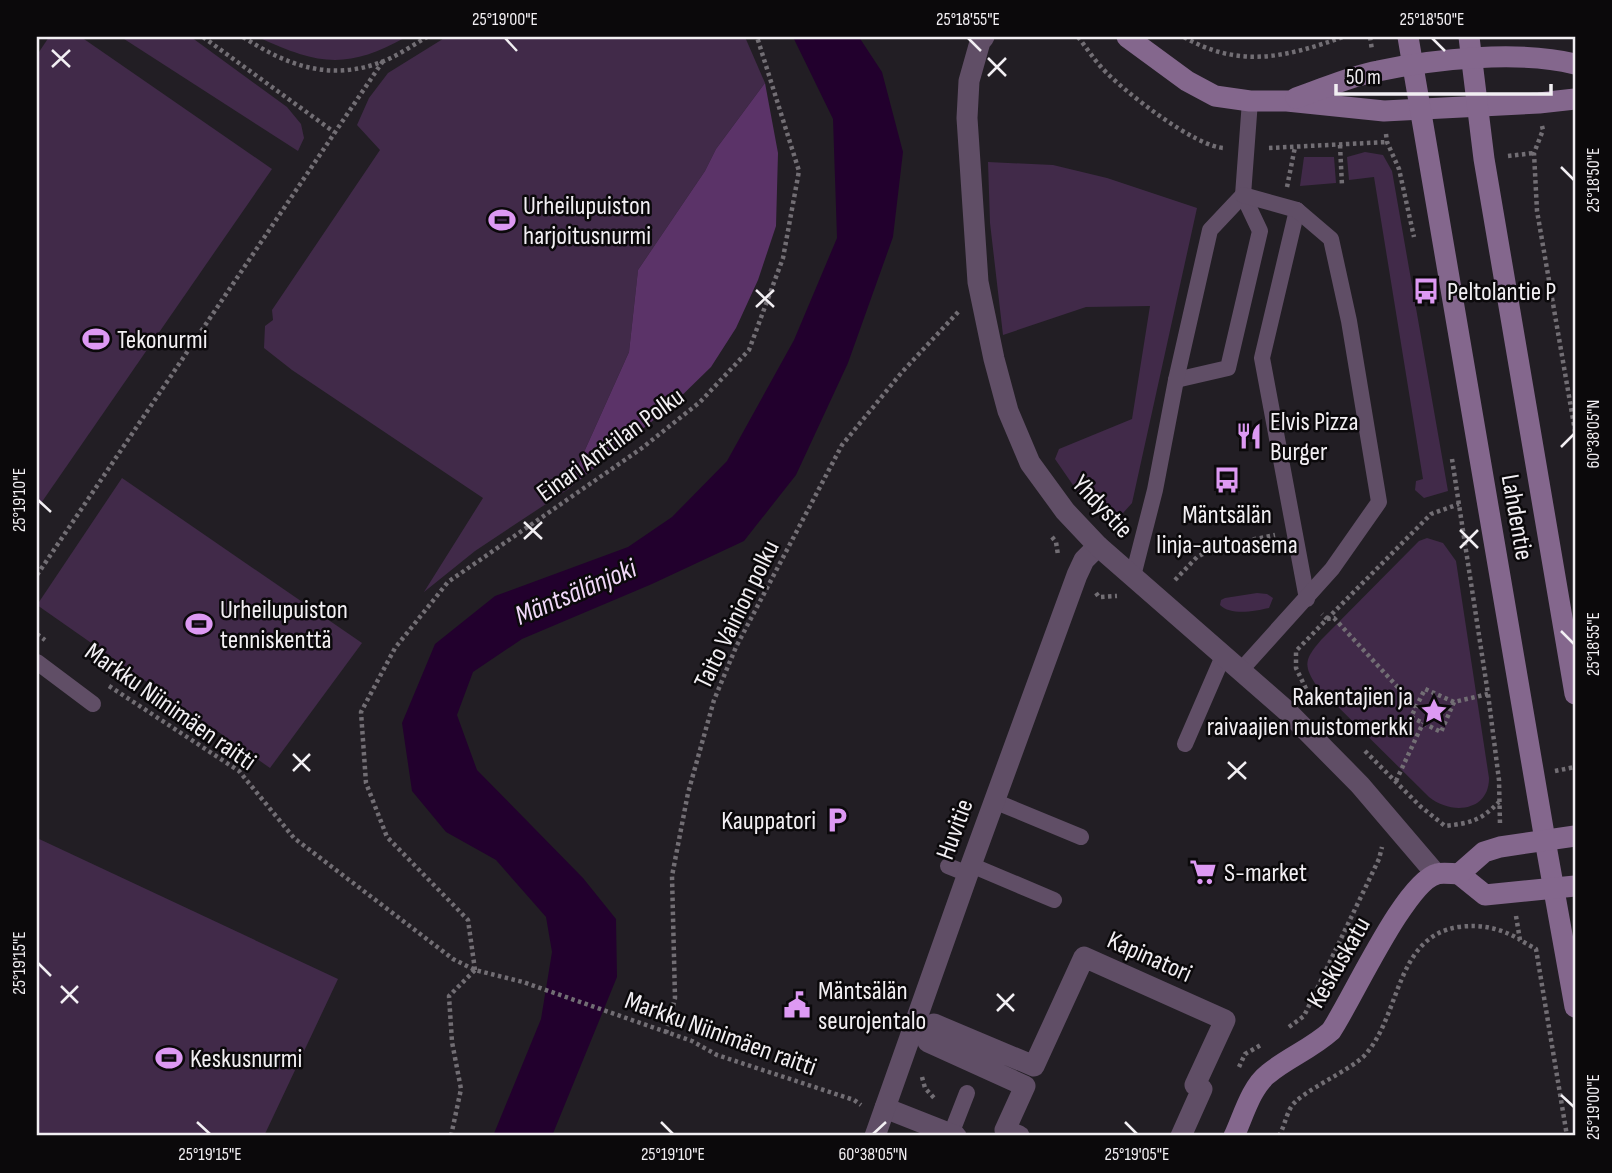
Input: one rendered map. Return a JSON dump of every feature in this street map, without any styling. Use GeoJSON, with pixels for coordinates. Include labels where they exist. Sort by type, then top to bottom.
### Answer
{"type":"FeatureCollection","features":[{"type":"Feature","properties":{"kind":"main road"},"geometry":{"type":"LineString","coordinates":[[1127,37],[1187,81],[1214,96],[1384,111],[1575,99]]}},
{"type":"Feature","properties":{"kind":"main road","name":"Lahdentie"},"geometry":{"type":"LineString","coordinates":[[1408,37],[1575,1007]]}},
{"type":"Feature","properties":{"kind":"main road","name":"Lahdentie"},"geometry":{"type":"LineString","coordinates":[[1469,37],[1486,172],[1575,694]]}},
{"type":"Feature","properties":{"kind":"main road"},"geometry":{"type":"LineString","coordinates":[[1287,101],[1376,71],[1472,58],[1534,57],[1575,64]]}},
{"type":"Feature","properties":{"kind":"main road"},"geometry":{"type":"LineString","coordinates":[[1459,874],[1484,852],[1500,847],[1575,836]]}},
{"type":"Feature","properties":{"kind":"main road"},"geometry":{"type":"LineString","coordinates":[[1436,874],[1459,874],[1482,894],[1575,886]]}},
{"type":"Feature","properties":{"kind":"main road","name":"Keskuskatu"},"geometry":{"type":"LineString","coordinates":[[1240,1135],[1256,1090],[1266,1075],[1314,1046],[1331,1031],[1401,910],[1415,890],[1436,874]]}},
{"type":"Feature","properties":{"kind":"street","name":"Yhdystie"},"geometry":{"type":"LineString","coordinates":[[984,37],[980,42],[969,81],[967,118],[978,282],[1008,411],[1030,463],[1065,510],[1098,546],[1288,712],[1360,785],[1436,874]]}},
{"type":"Feature","properties":{"kind":"street","name":"Huvitie"},"geometry":{"type":"LineString","coordinates":[[880,1121],[962,868],[994,801],[1077,575],[1084,560],[1098,546]]}},
{"type":"Feature","properties":{"kind":"street","name":"Kapinatori"},"geometry":{"type":"LineString","coordinates":[[1019,1136],[1005,1130],[1025,1086],[928,1042],[934,1024],[1034,1066],[1084,957],[1225,1020],[1195,1085],[1202,1088],[1181,1136]]}},
{"type":"Feature","properties":{"kind":"street"},"geometry":{"type":"LineString","coordinates":[[880,1121],[953,1135]]}},
{"type":"Feature","properties":{"kind":"lane"},"geometry":{"type":"LineString","coordinates":[[1176,380],[1228,368],[1260,231],[1242,195],[1251,101]]}},
{"type":"Feature","properties":{"kind":"lane"},"geometry":{"type":"LineString","coordinates":[[1241,670],[1332,569],[1379,502],[1349,321],[1331,239],[1297,210],[1242,195]]}},
{"type":"Feature","properties":{"kind":"lane"},"geometry":{"type":"LineString","coordinates":[[1133,576],[1155,490],[1176,380],[1210,230],[1242,195]]}},
{"type":"Feature","properties":{"kind":"lane"},"geometry":{"type":"LineString","coordinates":[[1297,210],[1262,358],[1307,599]]}},
{"type":"Feature","properties":{"kind":"lane"},"geometry":{"type":"LineString","coordinates":[[1185,744],[1224,654]]}},
{"type":"Feature","properties":{"kind":"lane"},"geometry":{"type":"LineString","coordinates":[[37,662],[93,704]]}},
{"type":"Feature","properties":{"kind":"lane"},"geometry":{"type":"LineString","coordinates":[[994,801],[1081,836]]}},
{"type":"Feature","properties":{"kind":"lane"},"geometry":{"type":"LineString","coordinates":[[962,868],[1054,900]]}},
{"type":"Feature","properties":{"kind":"lane"},"geometry":{"type":"LineString","coordinates":[[953,1135],[967,1093]]}},
{"type":"Feature","properties":{"kind":"path"},"geometry":{"type":"LineString","coordinates":[[202,37],[334,132]]}},
{"type":"Feature","properties":{"kind":"path"},"geometry":{"type":"LineString","coordinates":[[243,37],[288,62],[313,69],[341,72],[383,61],[427,37]]}},
{"type":"Feature","properties":{"kind":"path","name":"Einari Anttilan Polku"},"geometry":{"type":"LineString","coordinates":[[475,970],[468,920],[387,837],[366,783],[361,712],[395,648],[448,582],[642,448],[700,402],[749,349],[783,258],[799,171],[755,37]]}},
{"type":"Feature","properties":{"kind":"path"},"geometry":{"type":"LineString","coordinates":[[1184,37],[1202,47],[1254,58],[1283,56],[1343,37]]}},
{"type":"Feature","properties":{"kind":"path"},"geometry":{"type":"LineString","coordinates":[[1370,37],[1376,71]]}},
{"type":"Feature","properties":{"kind":"path"},"geometry":{"type":"LineString","coordinates":[[37,575],[383,61]]}},
{"type":"Feature","properties":{"kind":"path"},"geometry":{"type":"LineString","coordinates":[[1539,103],[1543,130],[1534,153],[1537,211],[1575,431]]}},
{"type":"Feature","properties":{"kind":"path"},"geometry":{"type":"LineString","coordinates":[[1384,111],[1387,142],[1399,169],[1417,251]]}},
{"type":"Feature","properties":{"kind":"path"},"geometry":{"type":"LineString","coordinates":[[1340,145],[1342,186]]}},
{"type":"Feature","properties":{"kind":"path","name":"Taito Vainion polku"},"geometry":{"type":"LineString","coordinates":[[666,1033],[675,998],[672,876],[688,793],[714,700],[736,646],[842,445],[902,372],[964,305]]}},
{"type":"Feature","properties":{"kind":"path"},"geometry":{"type":"LineString","coordinates":[[1451,451],[1499,780],[1500,847]]}},
{"type":"Feature","properties":{"kind":"path"},"geometry":{"type":"LineString","coordinates":[[1416,707],[1334,618],[1327,619],[1431,514],[1459,504]]}},
{"type":"Feature","properties":{"kind":"path"},"geometry":{"type":"LineString","coordinates":[[1159,598],[1197,557],[1216,547],[1280,534]]}},
{"type":"Feature","properties":{"kind":"path","name":"Markku Niinimäen raitti"},"geometry":{"type":"LineString","coordinates":[[37,634],[47,642]]}},
{"type":"Feature","properties":{"kind":"path","name":"Markku Niinimäen raitti"},"geometry":{"type":"LineString","coordinates":[[101,681],[239,771],[294,838],[453,959],[475,970],[523,982],[692,1041],[717,1055],[854,1100],[880,1121]]}},
{"type":"Feature","properties":{"kind":"path"},"geometry":{"type":"LineString","coordinates":[[1454,702],[1441,732],[1411,717],[1425,689],[1454,702],[1488,694]]}},
{"type":"Feature","properties":{"kind":"path"},"geometry":{"type":"LineString","coordinates":[[1396,781],[1423,723]]}},
{"type":"Feature","properties":{"kind":"path"},"geometry":{"type":"LineString","coordinates":[[1512,893],[1520,940]]}},
{"type":"Feature","properties":{"kind":"path"},"geometry":{"type":"LineString","coordinates":[[1279,1136],[1292,1104],[1365,1056],[1377,1038],[1413,955],[1429,938],[1449,929],[1474,925],[1501,929],[1536,949],[1567,1136]]}},
{"type":"Feature","properties":{"kind":"path"},"geometry":{"type":"LineString","coordinates":[[451,1136],[461,1089],[452,1042],[449,996],[475,970]]}},
{"type":"Feature","properties":{"kind":"shaded area","name":"Tekonurmi"},"geometry":{"type":"Polygon","coordinates":[[[49,37],[81,37],[272,169],[37,509],[37,55],[49,37]]]}},
{"type":"Feature","properties":{"kind":"shaded area"},"geometry":{"type":"Polygon","coordinates":[[[121,37],[191,37],[287,107],[301,124],[304,138],[298,151],[121,37]]]}},
{"type":"Feature","properties":{"kind":"shaded area"},"geometry":{"type":"Polygon","coordinates":[[[258,37],[406,37],[366,55],[332,60],[298,53],[258,37]]]}},
{"type":"Feature","properties":{"kind":"shaded area","name":"Urheilupuiston harjoitusnurmi"},"geometry":{"type":"Polygon","coordinates":[[[446,37],[745,37],[765,83],[716,149],[705,171],[638,270],[629,352],[567,490],[475,551],[424,592],[483,498],[292,370],[264,348],[265,326],[273,320],[272,310],[380,150],[357,125],[369,98],[388,73],[446,37]]]}},
{"type":"Feature","properties":{"kind":"shaded area"},"geometry":{"type":"Polygon","coordinates":[[[765,83],[778,153],[776,226],[758,280],[736,328],[711,367],[671,406],[567,490],[629,352],[638,270],[705,171],[716,149],[765,83]]]}},
{"type":"Feature","properties":{"kind":"shaded area"},"geometry":{"type":"Polygon","coordinates":[[[1365,152],[1383,155],[1392,171],[1448,491],[1424,498],[1415,490],[1416,481],[1423,479],[1374,177],[1349,180],[1347,157],[1365,152]]]}},
{"type":"Feature","properties":{"kind":"shaded area"},"geometry":{"type":"Polygon","coordinates":[[[1304,157],[1334,157],[1336,183],[1300,186],[1304,157]]]}},
{"type":"Feature","properties":{"kind":"shaded area"},"geometry":{"type":"Polygon","coordinates":[[[988,162],[1053,165],[1107,178],[1197,208],[1132,503],[1115,522],[1084,501],[1055,459],[1059,449],[1132,419],[1150,306],[1086,307],[1003,335],[990,223],[988,162]]]}},
{"type":"Feature","properties":{"kind":"shaded area","name":"Urheilupuiston tenniskenttä"},"geometry":{"type":"Polygon","coordinates":[[[122,478],[362,643],[270,768],[37,605],[122,478]]]}},
{"type":"Feature","properties":{"kind":"shaded area"},"geometry":{"type":"Polygon","coordinates":[[[1427,538],[1443,543],[1456,561],[1489,778],[1483,798],[1467,807],[1448,806],[1429,797],[1316,685],[1307,666],[1309,657],[1321,640],[1419,541],[1427,538]]]}},
{"type":"Feature","properties":{"kind":"shaded area"},"geometry":{"type":"Polygon","coordinates":[[[1257,593],[1273,598],[1269,608],[1237,612],[1220,605],[1225,598],[1257,593]]]}},
{"type":"Feature","properties":{"kind":"shaded area","name":"Keskusnurmi"},"geometry":{"type":"Polygon","coordinates":[[[37,838],[338,979],[264,1136],[37,1136],[37,838]]]}},
{"type":"Feature","properties":{"kind":"water","name":"Mäntsälänjoki"},"geometry":{"type":"Polygon","coordinates":[[[793,37],[859,37],[882,72],[903,152],[893,237],[848,363],[796,475],[744,541],[652,584],[522,639],[473,672],[457,715],[477,770],[583,878],[616,919],[617,977],[552,1136],[493,1136],[541,1019],[552,952],[546,917],[496,860],[446,832],[412,791],[402,723],[435,644],[495,596],[628,547],[672,517],[727,461],[794,340],[837,238],[833,119],[793,37]]]}},
{"type":"Feature","properties":{"kind":"place","name":"Urheilupuiston harjoitusnurmi"},"geometry":{"type":"Point","coordinates":[502,220]}},
{"type":"Feature","properties":{"kind":"place","name":"Peltolantie P"},"geometry":{"type":"Point","coordinates":[1426,291]}},
{"type":"Feature","properties":{"kind":"place","name":"Tekonurmi"},"geometry":{"type":"Point","coordinates":[96,339]}},
{"type":"Feature","properties":{"kind":"place","name":"Elvis Pizza Burger"},"geometry":{"type":"Point","coordinates":[1249,436]}},
{"type":"Feature","properties":{"kind":"place","name":"Mäntsälän linja-autoasema"},"geometry":{"type":"Point","coordinates":[1227,480]}},
{"type":"Feature","properties":{"kind":"place","name":"Urheilupuiston tenniskenttä"},"geometry":{"type":"Point","coordinates":[199,624]}},
{"type":"Feature","properties":{"kind":"place","name":"Rakentajien ja raivaajien muistomerkki"},"geometry":{"type":"Point","coordinates":[1434,711]}},
{"type":"Feature","properties":{"kind":"place","name":"Kauppatori"},"geometry":{"type":"Point","coordinates":[837,820]}},
{"type":"Feature","properties":{"kind":"place","name":"S-market"},"geometry":{"type":"Point","coordinates":[1203,872]}},
{"type":"Feature","properties":{"kind":"place","name":"Mäntsälän seurojentalo"},"geometry":{"type":"Point","coordinates":[797,1005]}},
{"type":"Feature","properties":{"kind":"place","name":"Keskusnurmi"},"geometry":{"type":"Point","coordinates":[169,1058]}}]}
